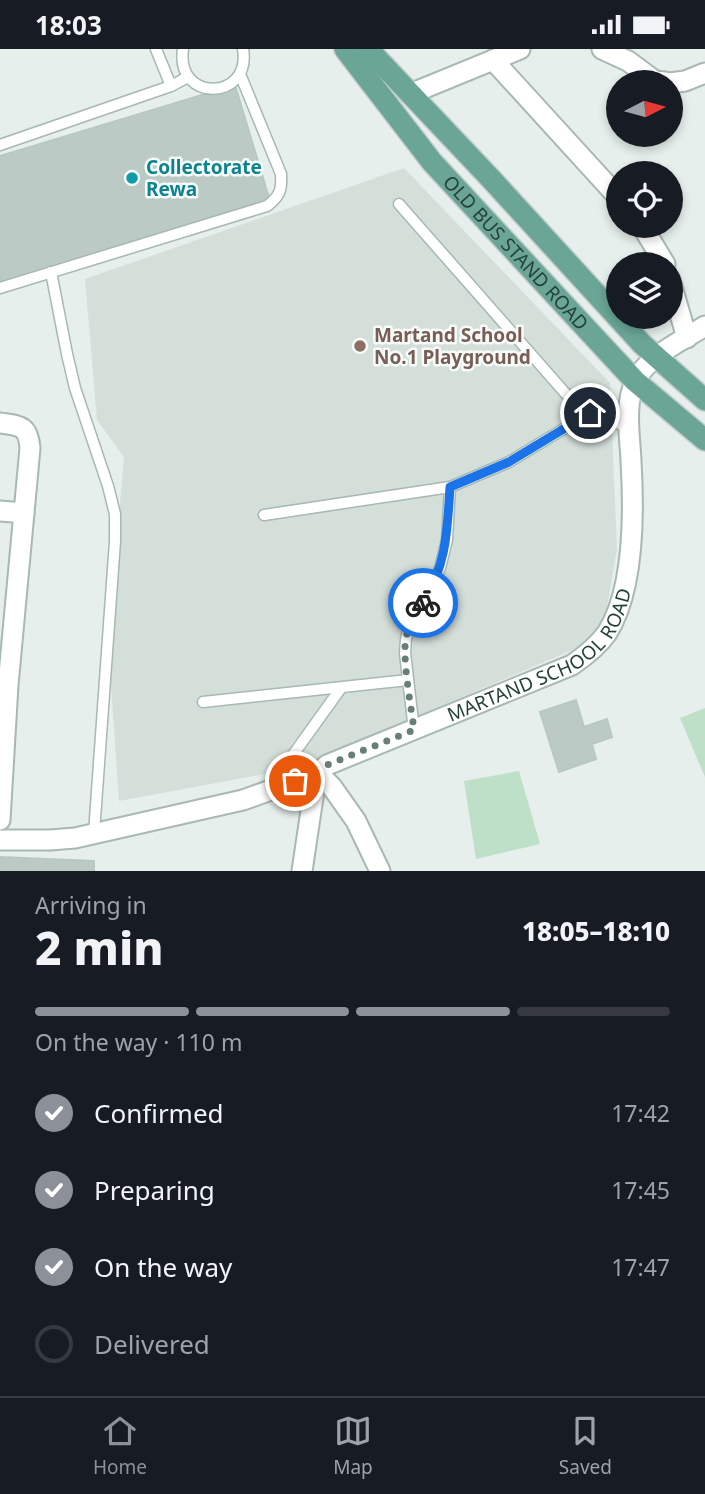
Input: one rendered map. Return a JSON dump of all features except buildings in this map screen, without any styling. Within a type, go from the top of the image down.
[{"type":"main road","name":"OLD BUS STAND ROAD","points":[[345,49],[432,162],[635,381],[705,440]]},
{"type":"main road","name":"OLD BUS STAND ROAD","points":[[368,49],[642,344],[705,400]]},
{"type":"street","points":[[411,94],[520,49]]},
{"type":"street","points":[[602,49],[640,70]]},
{"type":"street","points":[[493,60],[606,184]]},
{"type":"street","points":[[683,81],[705,73]]},
{"type":"street","points":[[683,324],[687,338]]},
{"type":"street","points":[[635,381],[656,356],[705,326]]},
{"type":"street","name":"MARTAND SCHOOL ROAD","points":[[0,841],[75,838],[243,800],[318,773],[327,765],[572,665],[592,650],[607,633],[616,615],[627,577],[633,510],[629,402],[635,381]]},
{"type":"street","points":[[0,423],[25,429],[30,448],[24,513],[8,602],[8,685],[0,820]]},
{"type":"street","points":[[0,511],[24,513]]},
{"type":"street","points":[[302,871],[318,773],[332,787],[356,821],[380,871]]},
{"type":"lane","points":[[156,49],[171,86]]},
{"type":"lane","points":[[183,49],[181,58],[188,78],[201,87],[218,89],[227,86],[240,74],[244,66],[243,49]]},
{"type":"lane","points":[[0,288],[267,206],[278,199],[282,185],[281,174],[240,74]]},
{"type":"lane","points":[[0,145],[188,78]]},
{"type":"lane","points":[[399,204],[566,394],[590,413],[607,421],[629,426]]},
{"type":"lane","points":[[51,272],[75,388],[115,514],[94,833]]},
{"type":"lane","points":[[264,515],[450,487],[509,462],[590,413]]},
{"type":"lane","points":[[414,730],[405,653],[406,639],[410,624],[440,568],[447,540],[450,487]]},
{"type":"lane","points":[[202,702],[408,680]]},
{"type":"lane","points":[[271,790],[341,688]]},
{"type":"shaded area","points":[[404,168],[610,383],[617,549],[604,624],[584,645],[297,768],[119,801],[108,642],[124,457],[97,420],[85,279]]},
{"type":"green space","points":[[705,708],[705,777],[680,718]]},
{"type":"green space","points":[[519,771],[540,844],[476,859],[464,781]]},
{"type":"way so far","points":[[295,781],[318,773],[327,765],[414,730],[405,653],[410,624],[423,603]]},
{"type":"place","name":"Collectorate Rewa","points":[[132,178]]},
{"type":"place","name":"Martand School No.1 Playground","points":[[360,346]]},
{"type":"route","points":[[423,603],[440,568],[447,540],[450,487],[509,462],[590,413]]}]
